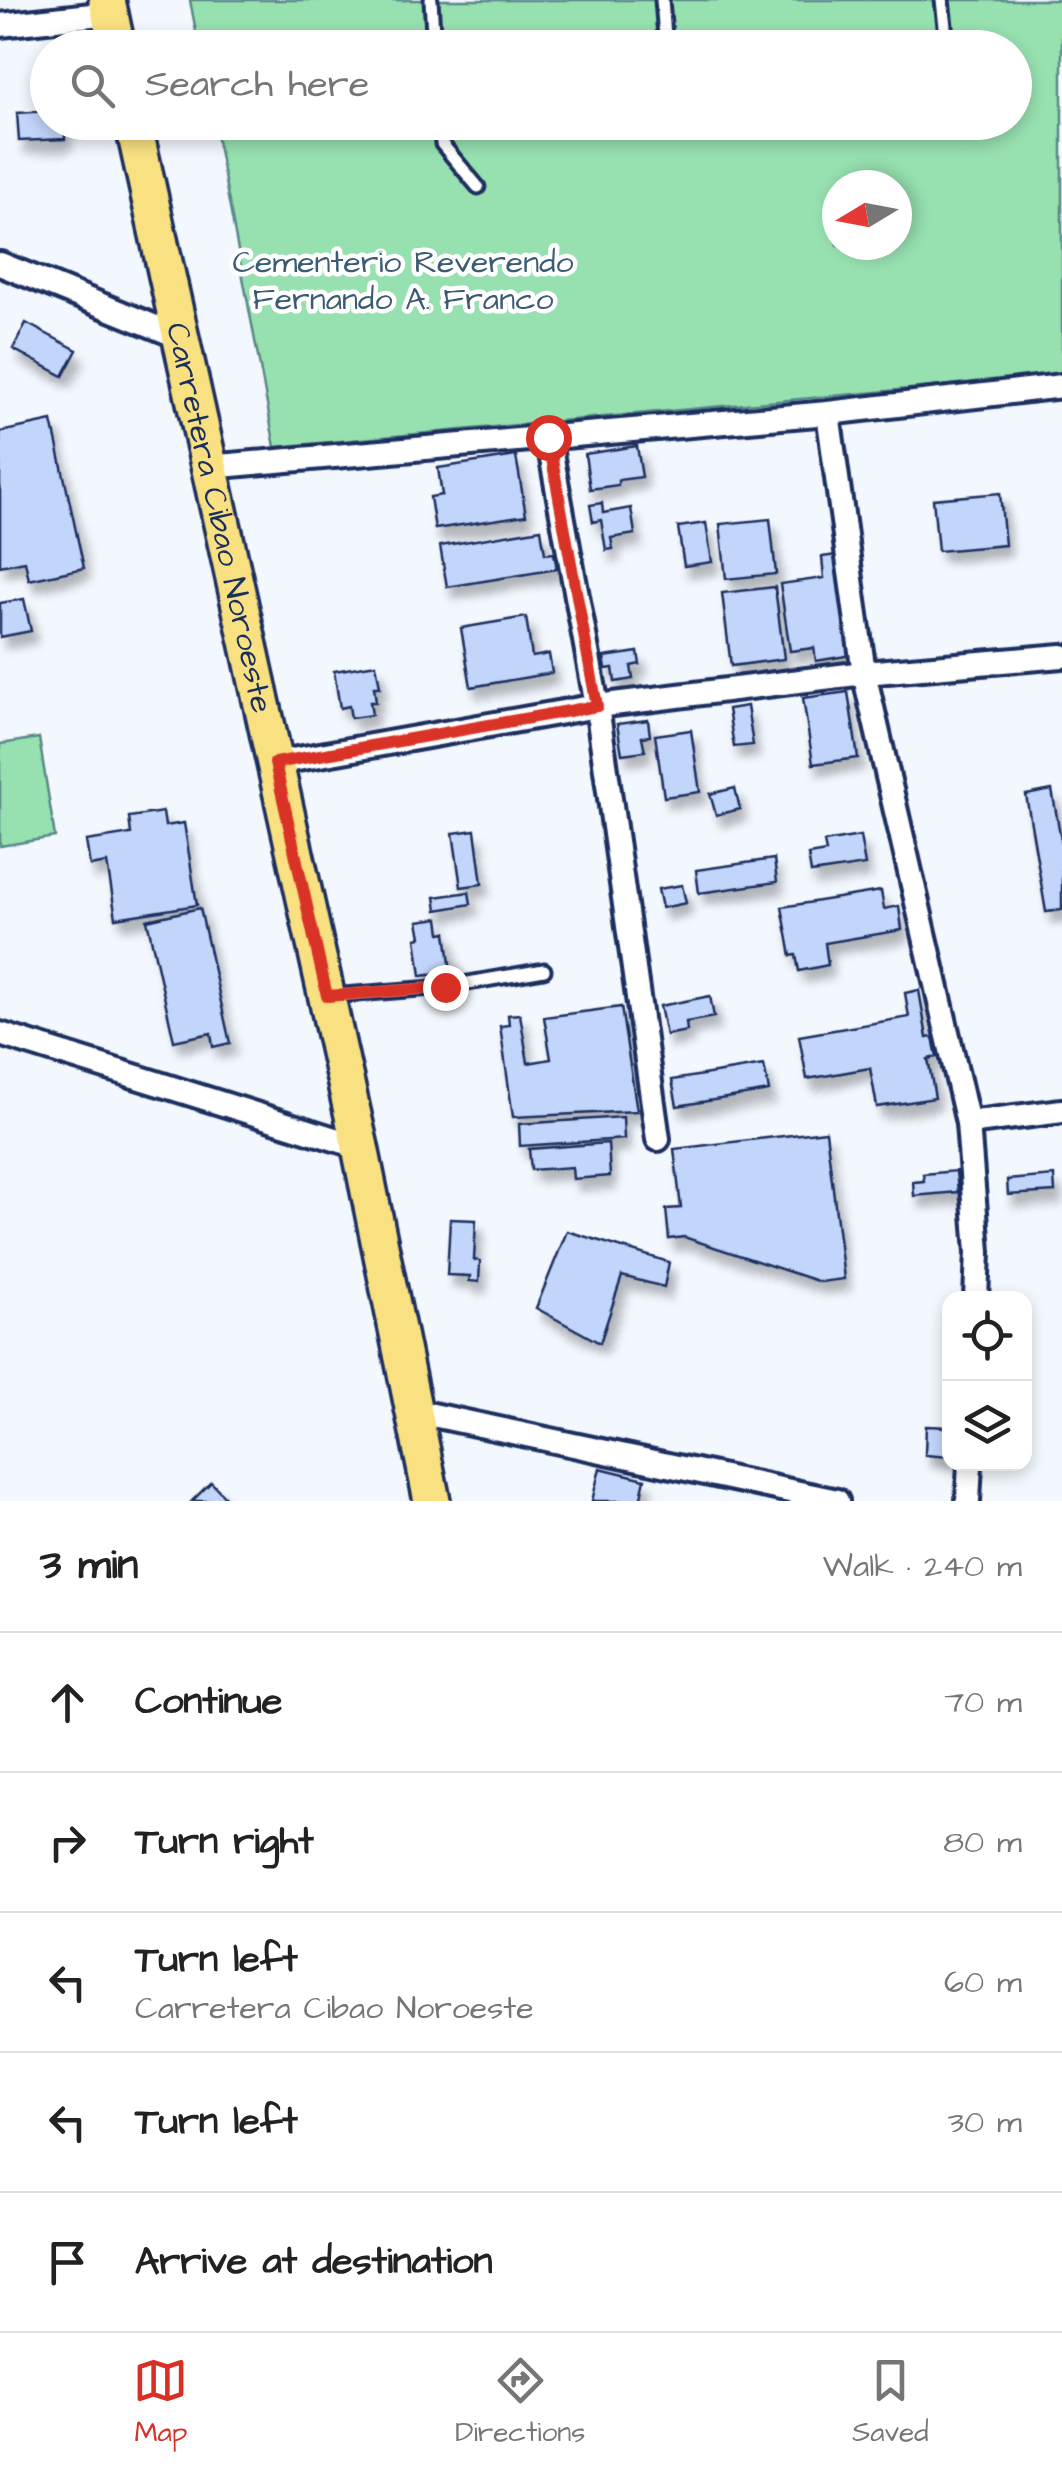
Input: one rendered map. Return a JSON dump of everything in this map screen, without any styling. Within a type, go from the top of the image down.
[{"type":"main road","name":"Carretera Cibao Noroeste","points":[[138,140],[360,1146],[432,1501]]},
{"type":"street","points":[[0,25],[109,6]]},
{"type":"street","points":[[0,264],[180,337]]},
{"type":"street","points":[[208,467],[828,414],[1062,386]]},
{"type":"street","points":[[828,414],[864,673],[968,1123],[978,1252],[976,1291]]},
{"type":"street","points":[[548,437],[597,706],[658,1139]]},
{"type":"street","points":[[275,763],[597,706],[864,673],[1062,656]]},
{"type":"street","points":[[0,1034],[360,1146]]},
{"type":"street","points":[[968,1123],[1062,1111]]},
{"type":"street","points":[[414,1411],[837,1501]]},
{"type":"street","points":[[968,1501],[970,1471]]},
{"type":"lane","points":[[431,0],[433,30]]},
{"type":"lane","points":[[662,0],[664,30]]},
{"type":"lane","points":[[942,0],[945,30]]},
{"type":"lane","points":[[442,140],[478,187]]},
{"type":"lane","points":[[327,996],[445,987],[544,970]]},
{"type":"green space","name":"Cementerio Reverendo Fernando A. Franco","points":[[190,0],[1062,0],[1062,375],[275,447],[217,140],[1032,140],[1032,30],[196,30]]},
{"type":"green space","points":[[39,738],[55,837],[0,846],[0,744]]},
{"type":"building","points":[[30,112],[30,140],[42,140],[19,141],[17,113]]},
{"type":"building","points":[[26,323],[77,350],[63,376],[13,349]]},
{"type":"building","points":[[52,421],[84,568],[29,580],[25,561],[0,566],[0,432]]},
{"type":"building","points":[[637,446],[642,477],[590,489],[585,454]]},
{"type":"building","points":[[516,456],[526,515],[435,529],[430,497],[442,495],[438,468]]},
{"type":"building","points":[[1000,493],[1005,545],[938,551],[933,499]]},
{"type":"building","points":[[602,503],[603,513],[631,508],[635,534],[611,538],[613,549],[606,550],[601,520],[593,522],[590,505]]},
{"type":"building","points":[[770,519],[776,574],[726,579],[720,524]]},
{"type":"building","points":[[706,523],[712,562],[684,566],[678,527]]},
{"type":"building","points":[[541,529],[545,554],[554,553],[557,569],[447,587],[440,546]]},
{"type":"building","points":[[837,555],[852,655],[816,661],[814,648],[790,651],[780,584],[824,578],[822,557]]},
{"type":"building","points":[[775,587],[784,659],[731,666],[722,593]]},
{"type":"building","points":[[24,599],[31,631],[0,637],[0,603]]},
{"type":"building","points":[[526,617],[532,657],[549,654],[552,673],[471,687],[461,628]]},
{"type":"building","points":[[638,652],[640,664],[631,666],[633,679],[615,682],[613,668],[606,669],[604,657]]},
{"type":"building","points":[[376,664],[380,687],[374,687],[376,702],[370,702],[372,715],[351,718],[349,706],[340,708],[334,671]]},
{"type":"building","points":[[848,692],[858,758],[813,764],[803,698]]},
{"type":"building","points":[[747,706],[753,745],[734,747],[728,709]]},
{"type":"building","points":[[648,720],[650,736],[642,737],[645,751],[622,754],[617,724]]},
{"type":"building","points":[[691,730],[700,792],[664,797],[655,735]]},
{"type":"building","points":[[735,788],[740,809],[716,815],[710,794]]},
{"type":"building","points":[[1052,790],[1062,845],[1062,910],[1046,912],[1026,795]]},
{"type":"building","points":[[163,812],[165,826],[184,823],[197,905],[116,918],[107,863],[90,866],[86,841],[131,834],[129,817]]},
{"type":"building","points":[[475,830],[482,884],[461,887],[453,833]]},
{"type":"building","points":[[860,836],[865,865],[811,873],[808,855],[826,852],[824,842]]},
{"type":"building","points":[[774,859],[777,882],[699,893],[696,870]]},
{"type":"building","points":[[682,885],[686,903],[662,908],[658,889]]},
{"type":"building","points":[[881,891],[884,909],[899,906],[902,930],[825,943],[828,965],[799,971],[796,955],[791,956],[782,907]]},
{"type":"building","points":[[469,892],[471,904],[437,910],[435,897]]},
{"type":"building","points":[[200,908],[230,1043],[213,1047],[211,1033],[174,1041],[147,920]]},
{"type":"building","points":[[439,918],[441,933],[446,932],[451,972],[421,976],[418,921]]},
{"type":"building","points":[[919,990],[927,1038],[933,1037],[937,1057],[928,1059],[935,1098],[877,1107],[870,1068],[807,1079],[799,1036],[909,1017],[905,993]]},
{"type":"building","points":[[710,996],[714,1017],[686,1022],[687,1031],[666,1035],[660,1006]]},
{"type":"building","points":[[621,1007],[637,1111],[513,1117],[500,1026],[509,1025],[508,1015],[520,1014],[528,1063],[551,1059],[544,1017]]},
{"type":"building","points":[[764,1065],[769,1091],[677,1106],[672,1080]]},
{"type":"building","points":[[623,1117],[624,1139],[520,1146],[519,1124]]},
{"type":"building","points":[[826,1131],[844,1279],[820,1282],[684,1237],[669,1239],[666,1209],[681,1208],[674,1149]]},
{"type":"building","points":[[608,1143],[610,1176],[573,1179],[572,1167],[531,1170],[529,1149]]},
{"type":"building","points":[[956,1171],[958,1192],[914,1196],[913,1182],[924,1181],[923,1174]]},
{"type":"building","points":[[1054,1176],[1055,1192],[1008,1195],[1007,1180]]},
{"type":"building","points":[[450,1219],[476,1220],[474,1260],[480,1261],[479,1282],[469,1281],[470,1276],[447,1275]]},
{"type":"building","points":[[567,1231],[669,1262],[664,1287],[622,1276],[600,1343],[536,1308]]},
{"type":"building","points":[[926,1426],[942,1427],[942,1456],[925,1455]]},
{"type":"building","points":[[600,1468],[645,1479],[640,1501],[592,1501]]},
{"type":"building","points":[[211,1482],[229,1501],[192,1501]]},
{"type":"route","points":[[445,987],[327,996],[275,763],[597,706],[548,437]]}]
